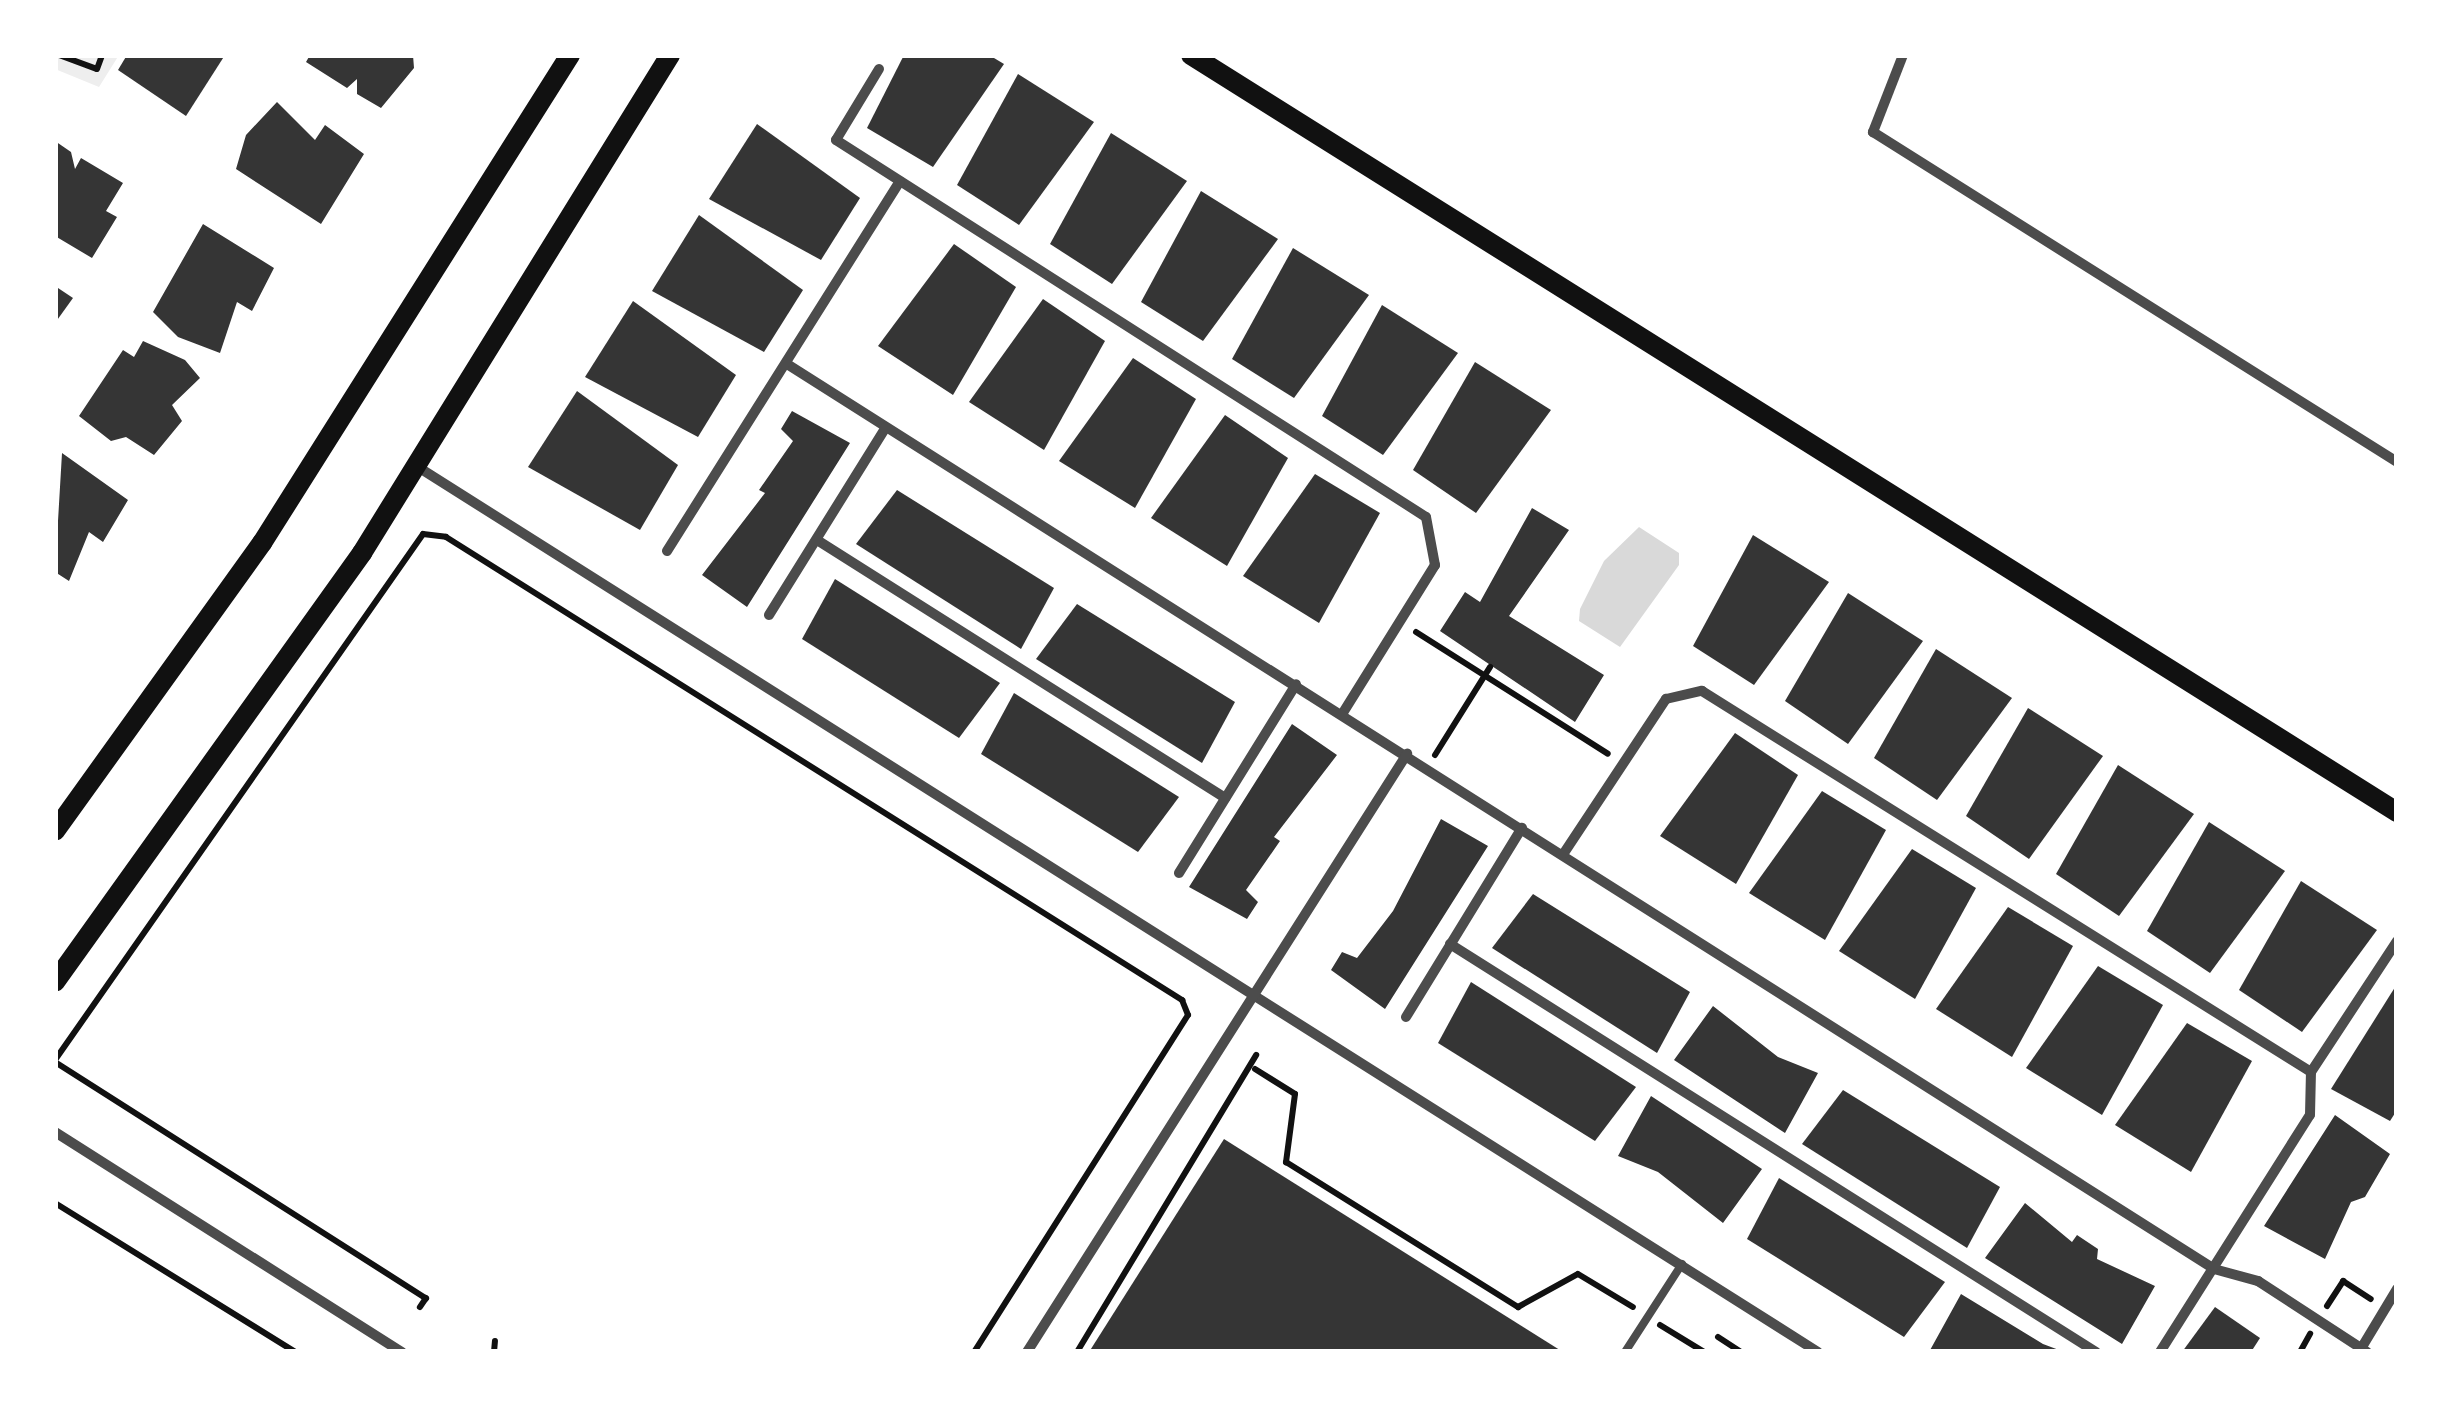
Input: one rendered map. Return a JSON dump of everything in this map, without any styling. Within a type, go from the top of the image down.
[{"type":"main road","points":[[55,831],[262,543],[570,55]]},
{"type":"main road","points":[[55,982],[418,466],[670,55]]},
{"type":"main road","points":[[1191,55],[2397,812]]},
{"type":"street","points":[[1903,55],[1874,132],[2397,462]]},
{"type":"street","points":[[879,69],[836,140],[1426,517],[1436,565],[1343,713]]},
{"type":"street","points":[[667,550],[900,181]]},
{"type":"street","points":[[786,364],[1564,853],[2214,1269],[2258,1281],[2362,1351],[2397,1289]]},
{"type":"street","points":[[770,615],[886,427]]},
{"type":"street","points":[[418,466],[1818,1352]]},
{"type":"street","points":[[817,540],[1225,798]]},
{"type":"street","points":[[1179,873],[1296,684]]},
{"type":"street","points":[[1564,853],[1623,763],[1678,691],[1735,705],[2311,1072]]},
{"type":"street","points":[[1027,1352],[1407,754]]},
{"type":"street","points":[[1406,1017],[1522,828]]},
{"type":"street","points":[[2160,1352],[2310,1114],[2311,1072],[2397,940]]},
{"type":"street","points":[[1450,944],[2096,1352]]},
{"type":"street","points":[[55,1132],[402,1352]]},
{"type":"lane","points":[[1624,1352],[1682,1264]]},
{"type":"path","points":[[59,55],[96,69],[102,55]]},
{"type":"path","points":[[420,1308],[426,1298],[55,1061],[424,534],[446,538],[1182,1000],[1192,1015],[974,1352]]},
{"type":"path","points":[[1402,623],[1623,763]]},
{"type":"path","points":[[1427,767],[1490,667]]},
{"type":"path","points":[[1077,1352],[1255,1070],[1256,1055]]},
{"type":"path","points":[[1255,1070],[1295,1094],[1286,1162],[1518,1307],[1578,1274],[1704,1352]]},
{"type":"path","points":[[55,1203],[295,1352]]},
{"type":"path","points":[[1718,1337],[1741,1352]]},
{"type":"path","points":[[488,1350],[495,1341]]},
{"type":"shaded area","points":[[55,55],[119,55],[99,87],[55,69]]},
{"type":"shaded area","points":[[1639,527],[1679,553],[1679,565],[1620,647],[1579,621],[1580,609],[1604,561]]},
{"type":"building","points":[[127,55],[225,55],[186,116],[118,70]]},
{"type":"building","points":[[310,55],[413,55],[414,68],[381,108],[357,94],[357,79],[347,88],[306,62]]},
{"type":"building","points":[[904,55],[989,55],[1004,64],[933,167],[867,128]]},
{"type":"building","points":[[1018,74],[1094,122],[1019,225],[957,185]]},
{"type":"building","points":[[277,102],[315,140],[325,125],[364,154],[321,224],[236,169],[246,135]]},
{"type":"building","points":[[757,124],[860,198],[821,260],[709,199]]},
{"type":"building","points":[[1111,133],[1187,181],[1112,284],[1050,244]]},
{"type":"building","points":[[55,141],[71,152],[75,169],[81,158],[123,183],[106,211],[117,217],[92,258],[55,236]]},
{"type":"building","points":[[1201,191],[1278,239],[1203,341],[1141,302]]},
{"type":"building","points":[[699,215],[803,290],[764,352],[652,291]]},
{"type":"building","points":[[203,224],[274,268],[252,311],[237,302],[220,353],[178,337],[153,312]]},
{"type":"building","points":[[954,244],[1016,287],[953,395],[878,346]]},
{"type":"building","points":[[1293,248],[1369,295],[1294,398],[1232,359]]},
{"type":"building","points":[[55,286],[73,298],[55,323]]},
{"type":"building","points":[[1043,299],[1105,341],[1044,450],[969,402]]},
{"type":"building","points":[[633,301],[736,375],[698,437],[585,377]]},
{"type":"building","points":[[1382,305],[1458,353],[1383,455],[1322,416]]},
{"type":"building","points":[[143,341],[185,360],[200,378],[172,405],[182,421],[154,455],[126,437],[111,441],[79,416],[123,350],[134,357]]},
{"type":"building","points":[[1133,358],[1196,399],[1135,508],[1059,461]]},
{"type":"building","points":[[1475,362],[1551,410],[1476,513],[1413,470]]},
{"type":"building","points":[[577,391],[678,465],[640,530],[528,467]]},
{"type":"building","points":[[792,411],[850,443],[747,607],[702,575],[765,493],[759,490],[793,441],[781,429]]},
{"type":"building","points":[[1225,415],[1288,458],[1227,566],[1151,518]]},
{"type":"building","points":[[62,453],[128,500],[103,542],[89,532],[69,581],[55,572]]},
{"type":"building","points":[[1315,474],[1380,513],[1319,623],[1243,576]]},
{"type":"building","points":[[897,490],[1054,588],[1021,649],[856,544]]},
{"type":"building","points":[[1532,508],[1569,530],[1509,616],[1604,675],[1575,722],[1440,631],[1465,592],[1480,602]]},
{"type":"building","points":[[1753,535],[1829,582],[1754,685],[1693,646]]},
{"type":"building","points":[[835,579],[1000,683],[959,738],[802,639]]},
{"type":"building","points":[[1848,593],[1923,641],[1848,744],[1785,701]]},
{"type":"building","points":[[1077,604],[1235,702],[1202,763],[1036,659]]},
{"type":"building","points":[[1936,649],[2012,698],[1937,800],[1874,758]]},
{"type":"building","points":[[1014,693],[1179,797],[1138,852],[981,754]]},
{"type":"building","points":[[2028,708],[2103,756],[2029,859],[1966,816]]},
{"type":"building","points":[[1292,724],[1337,755],[1274,837],[1280,841],[1246,890],[1258,902],[1247,919],[1189,887]]},
{"type":"building","points":[[1735,733],[1798,775],[1736,884],[1660,836]]},
{"type":"building","points":[[2118,765],[2194,814],[2119,916],[2056,874]]},
{"type":"building","points":[[1822,791],[1886,830],[1825,940],[1749,893]]},
{"type":"building","points":[[1441,819],[1488,846],[1385,1009],[1331,970],[1342,952],[1357,958],[1393,911]]},
{"type":"building","points":[[2209,822],[2285,871],[2210,973],[2147,931]]},
{"type":"building","points":[[1912,849],[1976,888],[1915,999],[1839,951]]},
{"type":"building","points":[[2301,881],[2377,930],[2302,1032],[2239,990]]},
{"type":"building","points":[[1533,894],[1690,992],[1657,1053],[1492,948]]},
{"type":"building","points":[[2008,907],[2073,946],[2012,1057],[1936,1009]]},
{"type":"building","points":[[2098,966],[2163,1005],[2102,1115],[2026,1068]]},
{"type":"building","points":[[1471,982],[1636,1087],[1595,1141],[1438,1043]]},
{"type":"building","points":[[2397,984],[2397,1110],[2390,1121],[2331,1089]]},
{"type":"building","points":[[1713,1006],[1778,1057],[1818,1073],[1785,1133],[1674,1060]]},
{"type":"building","points":[[2187,1023],[2252,1061],[2191,1172],[2115,1125]]},
{"type":"building","points":[[1843,1090],[2000,1187],[1967,1248],[1802,1144]]},
{"type":"building","points":[[1651,1096],[1762,1169],[1723,1223],[1658,1172],[1618,1156]]},
{"type":"building","points":[[2335,1115],[2390,1154],[2365,1197],[2351,1202],[2325,1259],[2264,1226]]},
{"type":"building","points":[[1224,1139],[1563,1352],[1089,1352]]},
{"type":"building","points":[[1779,1178],[1945,1282],[1904,1337],[1747,1239]]},
{"type":"building","points":[[2025,1203],[2072,1242],[2077,1235],[2098,1249],[2097,1259],[2155,1286],[2122,1344],[1985,1258]]},
{"type":"building","points":[[1961,1294],[2043,1344],[2059,1350],[1929,1352]]},
{"type":"building","points":[[2215,1307],[2260,1338],[2251,1352],[2182,1352]]}]
